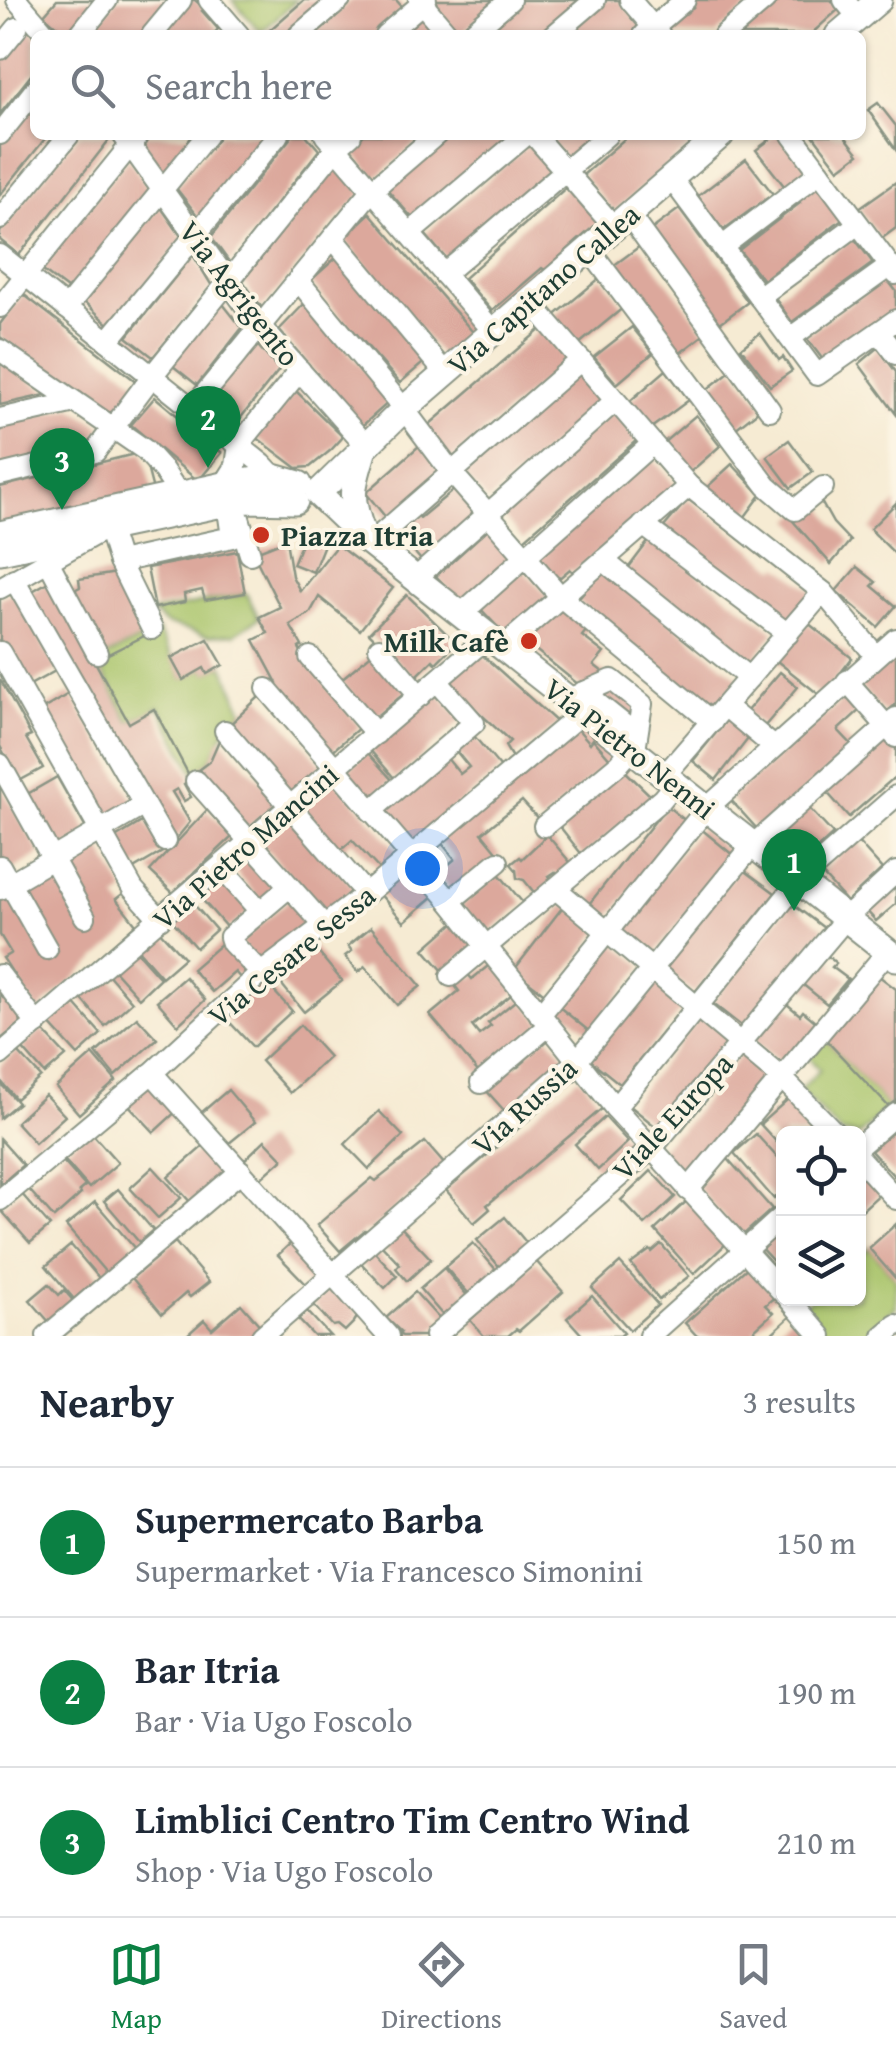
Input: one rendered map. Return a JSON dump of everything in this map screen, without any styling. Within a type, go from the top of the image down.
[{"type":"main road","points":[[851,8],[879,0]]},
{"type":"main road","name":"Via Capitano Callea","points":[[302,492],[366,444],[715,140]]},
{"type":"main road","points":[[366,444],[352,490],[353,507],[368,540]]},
{"type":"main road","points":[[0,534],[179,494],[302,492]]},
{"type":"main road","name":"Via Pietro Nenni","points":[[302,492],[335,525],[368,540],[496,642],[636,735],[670,779],[892,954]]},
{"type":"main road","points":[[0,551],[228,496]]},
{"type":"street","points":[[83,30],[107,0]]},
{"type":"street","points":[[156,30],[181,0]]},
{"type":"street","points":[[209,0],[228,30]]},
{"type":"street","points":[[305,30],[340,0]]},
{"type":"street","points":[[475,30],[510,0]]},
{"type":"street","points":[[560,30],[595,0]]},
{"type":"street","points":[[630,0],[651,30]]},
{"type":"street","points":[[654,30],[686,0]]},
{"type":"street","points":[[730,30],[764,0]]},
{"type":"street","points":[[390,30],[422,1],[444,30]]},
{"type":"street","points":[[0,49],[27,11]]},
{"type":"street","points":[[0,134],[30,96]]},
{"type":"street","points":[[0,219],[66,140]]},
{"type":"street","points":[[0,306],[129,140]]},
{"type":"street","name":"Via Agrigento","points":[[132,140],[162,191],[260,326],[366,444]]},
{"type":"street","points":[[66,308],[203,140]]},
{"type":"street","points":[[108,342],[274,140]]},
{"type":"street","points":[[0,475],[95,452],[336,140]]},
{"type":"street","points":[[338,140],[372,190],[493,331]]},
{"type":"street","points":[[192,408],[372,190],[430,140]]},
{"type":"street","points":[[410,233],[520,140]]},
{"type":"street","points":[[538,140],[565,171],[622,221],[770,410]]},
{"type":"street","points":[[444,274],[601,140]]},
{"type":"street","points":[[790,338],[893,270],[796,140]]},
{"type":"street","points":[[722,247],[820,172]]},
{"type":"street","points":[[671,178],[817,375],[888,326],[896,354]]},
{"type":"street","points":[[760,298],[858,224]]},
{"type":"street","points":[[333,238],[445,373]]},
{"type":"street","points":[[590,250],[766,486],[794,510],[822,488]]},
{"type":"street","points":[[0,255],[302,492]]},
{"type":"street","points":[[298,280],[452,472],[561,597],[718,714],[774,747]]},
{"type":"street","points":[[529,300],[688,486],[823,592],[876,656]]},
{"type":"street","points":[[0,350],[145,450],[179,494]]},
{"type":"street","points":[[368,540],[581,360]]},
{"type":"street","points":[[119,562],[232,537],[228,496],[238,445],[300,370]]},
{"type":"street","points":[[416,578],[616,401]]},
{"type":"street","points":[[0,419],[75,402]]},
{"type":"street","points":[[461,614],[652,444]]},
{"type":"street","name":"Via Pietro Mancini","points":[[0,1056],[420,696],[561,597],[688,486]]},
{"type":"street","points":[[228,496],[250,554]]},
{"type":"street","points":[[643,525],[788,634]]},
{"type":"street","points":[[152,629],[119,562],[108,528],[7,584],[165,841]]},
{"type":"street","points":[[603,560],[750,678]]},
{"type":"street","points":[[48,561],[97,654]]},
{"type":"street","points":[[451,976],[662,799],[670,779],[718,714],[823,592]]},
{"type":"street","points":[[481,1082],[544,1021],[608,931],[707,808],[896,639]]},
{"type":"street","points":[[379,648],[420,696]]},
{"type":"street","points":[[0,652],[133,889],[160,919]]},
{"type":"street","points":[[310,657],[376,734]]},
{"type":"street","points":[[544,826],[618,764],[636,735],[642,704],[612,680],[583,697]]},
{"type":"street","points":[[372,812],[474,723],[437,682]]},
{"type":"street","points":[[847,682],[893,727]]},
{"type":"street","points":[[267,689],[450,902],[615,1108],[776,1285]]},
{"type":"street","name":"Via Cesare Sessa","points":[[0,1200],[152,1073],[261,973],[411,856],[583,697]]},
{"type":"street","name":"Via Russia","points":[[262,1336],[576,1061],[753,845],[893,727]]},
{"type":"street","points":[[225,731],[366,894]]},
{"type":"street","points":[[0,764],[84,916]]},
{"type":"street","points":[[196,781],[323,924]]},
{"type":"street","points":[[615,1108],[799,881],[896,796]]},
{"type":"street","points":[[47,948],[3,879],[52,858],[144,805]]},
{"type":"street","points":[[450,902],[498,862]]},
{"type":"street","points":[[221,866],[260,912]]},
{"type":"street","name":"Viale Europa","points":[[435,1336],[651,1149],[846,918],[896,872]]},
{"type":"street","points":[[261,973],[230,940],[288,887]]},
{"type":"street","points":[[556,889],[782,1078],[828,1126]]},
{"type":"street","points":[[688,1190],[892,954]]},
{"type":"street","points":[[0,976],[37,1024]]},
{"type":"street","points":[[152,1073],[388,1336]]},
{"type":"street","points":[[866,1141],[896,1114]]},
{"type":"street","points":[[866,1166],[896,1199]]},
{"type":"street","points":[[47,1336],[241,1171]]},
{"type":"street","points":[[648,1336],[783,1216]]},
{"type":"street","points":[[795,1306],[822,1336]]},
{"type":"street","points":[[883,1336],[896,1324]]},
{"type":"green space","points":[[232,0],[297,0],[263,30]]},
{"type":"green space","points":[[247,594],[259,618],[235,634],[209,636],[164,623],[153,612]]},
{"type":"green space","points":[[158,631],[183,679],[204,668],[207,673],[223,665],[243,711],[227,726],[210,761],[194,773],[159,707],[130,722],[97,661]]},
{"type":"green space","points":[[826,1040],[889,1107],[866,1128],[834,1126],[800,1090],[820,1070],[808,1057]]},
{"type":"green space","points":[[869,1248],[896,1279],[896,1307],[864,1336],[828,1336],[802,1307],[866,1306]]},
{"type":"building","points":[[57,0],[103,0],[77,30],[61,30],[44,15]]},
{"type":"building","points":[[116,0],[172,0],[147,30],[92,30]]},
{"type":"building","points":[[188,0],[195,0],[205,9],[202,11],[218,29],[217,30],[163,30]]},
{"type":"building","points":[[304,0],[335,0],[301,30],[270,30]]},
{"type":"building","points":[[351,0],[396,0],[404,9],[380,30],[316,30]]},
{"type":"building","points":[[436,0],[500,0],[465,30],[454,30],[431,4]]},
{"type":"building","points":[[521,0],[586,0],[550,30],[486,30]]},
{"type":"building","points":[[604,0],[619,0],[643,28],[641,30],[570,30]]},
{"type":"building","points":[[695,0],[757,0],[721,30],[667,30],[663,26]]},
{"type":"building","points":[[780,0],[831,0],[839,9],[816,30],[746,30]]},
{"type":"building","points":[[421,14],[435,30],[402,30]]},
{"type":"building","points":[[28,25],[32,30],[30,76],[0,114],[0,60]]},
{"type":"building","points":[[878,103],[896,126],[896,150],[868,110]]},
{"type":"building","points":[[30,107],[30,140],[44,140],[0,195],[0,145]]},
{"type":"building","points":[[74,140],[109,140],[19,255],[0,240],[0,232]]},
{"type":"building","points":[[142,140],[197,140],[166,178],[139,143]]},
{"type":"building","points":[[216,140],[265,140],[201,220],[176,188]]},
{"type":"building","points":[[289,140],[310,140],[319,150],[230,263],[211,237]]},
{"type":"building","points":[[358,140],[420,140],[375,178],[350,147]]},
{"type":"building","points":[[444,140],[510,140],[415,221],[387,189]]},
{"type":"building","points":[[550,140],[597,140],[569,163]]},
{"type":"building","points":[[623,140],[697,140],[614,211],[583,175]]},
{"type":"building","points":[[769,140],[785,140],[808,169],[785,187],[756,150]]},
{"type":"building","points":[[817,140],[848,140],[859,154],[839,169]]},
{"type":"building","points":[[530,144],[553,170],[448,261],[425,234]]},
{"type":"building","points":[[128,159],[151,192],[71,292],[39,268]]},
{"type":"building","points":[[746,159],[773,194],[723,230],[698,196]]},
{"type":"building","points":[[336,163],[363,193],[262,308],[243,281]]},
{"type":"building","points":[[818,180],[846,216],[763,280],[739,250],[800,203],[796,197]]},
{"type":"building","points":[[896,182],[896,228],[881,239],[859,208]]},
{"type":"building","points":[[569,185],[601,220],[492,311],[464,278]]},
{"type":"building","points":[[160,206],[183,239],[112,327],[82,300]]},
{"type":"building","points":[[679,209],[748,302],[720,323],[651,230]]},
{"type":"building","points":[[370,213],[477,337],[448,363],[343,238]]},
{"type":"building","points":[[854,238],[873,263],[792,322],[774,297]]},
{"type":"building","points":[[640,246],[706,333],[679,354],[613,266]]},
{"type":"building","points":[[193,255],[212,286],[153,357],[127,337]]},
{"type":"building","points":[[338,256],[429,358],[400,383],[310,281]]},
{"type":"building","points":[[601,277],[624,307],[579,344],[553,317]]},
{"type":"building","points":[[886,278],[896,291],[896,309],[824,361],[805,336]]},
{"type":"building","points":[[23,294],[142,386],[116,421],[0,337],[0,324]]},
{"type":"building","points":[[219,299],[242,328],[197,385],[168,362]]},
{"type":"building","points":[[306,302],[390,401],[362,426],[279,330]]},
{"type":"building","points":[[632,327],[653,353],[617,384],[594,357]]},
{"type":"building","points":[[541,329],[567,360],[450,461],[423,430]]},
{"type":"building","points":[[760,333],[792,371],[770,386],[741,348]]},
{"type":"building","points":[[252,339],[279,370],[239,420],[207,393]]},
{"type":"building","points":[[878,348],[896,372],[896,414],[859,364]]},
{"type":"building","points":[[5,363],[50,394],[0,405],[0,364]]},
{"type":"building","points":[[733,369],[763,407],[735,429],[705,391]]},
{"type":"building","points":[[666,370],[689,400],[651,428],[629,402]]},
{"type":"building","points":[[577,372],[602,400],[488,501],[463,473]]},
{"type":"building","points":[[296,391],[343,437],[310,467],[297,468],[256,437]]},
{"type":"building","points":[[155,397],[222,453],[198,481],[131,425]]},
{"type":"building","points":[[72,408],[102,427],[89,444],[0,467],[0,424]]},
{"type":"building","points":[[613,411],[637,440],[523,540],[498,511]]},
{"type":"building","points":[[696,415],[720,446],[688,474],[662,444]]},
{"type":"building","points":[[789,440],[813,472],[791,488],[767,456]]},
{"type":"building","points":[[420,445],[446,475],[387,519],[366,493]]},
{"type":"building","points":[[143,452],[154,494],[0,532],[0,487]]},
{"type":"building","points":[[650,456],[676,487],[583,565],[573,572],[570,569],[557,580],[539,558]]},
{"type":"building","points":[[732,464],[761,495],[741,522],[704,490]]},
{"type":"building","points":[[456,488],[482,518],[427,567],[397,532]]},
{"type":"building","points":[[819,498],[833,523],[850,541],[831,564],[792,520]]},
{"type":"building","points":[[688,499],[777,569],[779,566],[813,592],[788,624],[664,527]]},
{"type":"building","points":[[896,503],[896,555],[870,529]]},
{"type":"building","points":[[488,529],[515,558],[463,605],[436,576]]},
{"type":"building","points":[[305,534],[325,542],[313,572],[293,564]]},
{"type":"building","points":[[651,538],[774,632],[749,665],[626,571]]},
{"type":"building","points":[[286,540],[292,576],[300,591],[337,545],[393,588],[360,630],[319,597],[310,613],[290,625],[305,659],[360,727],[330,753],[273,686],[277,683],[254,640],[268,633],[259,617],[280,607],[253,553]]},
{"type":"building","points":[[237,551],[245,593],[205,600],[202,590],[184,594],[185,602],[155,608],[147,568]]},
{"type":"building","points":[[604,567],[739,679],[712,712],[577,600]]},
{"type":"building","points":[[857,567],[896,606],[878,627],[836,591]]},
{"type":"building","points":[[523,570],[548,597],[508,638],[479,607]]},
{"type":"building","points":[[117,573],[148,634],[102,657],[70,592],[80,587],[79,579]]},
{"type":"building","points":[[50,581],[129,723],[154,709],[191,779],[184,784],[191,797],[184,801],[177,789],[172,792],[190,822],[176,839],[29,593]]},
{"type":"building","points":[[13,592],[57,670],[26,687],[0,642],[0,599]]},
{"type":"building","points":[[407,595],[456,643],[415,678],[369,633]]},
{"type":"building","points":[[564,603],[590,626],[582,636],[604,653],[594,665],[646,699],[625,725],[522,639]]},
{"type":"building","points":[[808,623],[852,658],[822,697],[777,661]]},
{"type":"building","points":[[208,639],[223,665],[207,674],[204,668],[183,680],[171,658]]},
{"type":"building","points":[[896,651],[896,704],[885,714],[858,684]]},
{"type":"building","points":[[374,652],[407,691],[373,720],[340,680]]},
{"type":"building","points":[[479,652],[559,724],[512,758],[505,746],[510,741],[445,681]]},
{"type":"building","points":[[780,672],[798,687],[764,727],[746,712]]},
{"type":"building","points":[[0,679],[31,736],[26,738],[43,768],[19,781],[0,746]]},
{"type":"building","points":[[436,691],[461,720],[395,779],[370,750]]},
{"type":"building","points":[[70,693],[137,807],[104,826],[38,712]]},
{"type":"building","points":[[849,695],[861,709],[838,730],[854,747],[759,831],[730,799]]},
{"type":"building","points":[[260,696],[322,765],[288,795],[227,727]]},
{"type":"building","points":[[729,717],[751,735],[716,780],[693,761]]},
{"type":"building","points":[[575,726],[611,760],[541,822],[522,801],[482,833],[500,855],[453,894],[437,874],[455,859],[439,840]]},
{"type":"building","points":[[888,735],[896,744],[896,776],[849,817],[825,790]]},
{"type":"building","points":[[474,736],[501,768],[409,846],[381,812],[446,757],[460,774],[469,767],[456,751]]},
{"type":"building","points":[[220,738],[279,801],[244,831],[194,773],[210,761]]},
{"type":"building","points":[[367,752],[392,780],[370,800],[345,773]]},
{"type":"building","points":[[622,768],[653,798],[583,856],[557,823]]},
{"type":"building","points":[[57,777],[89,834],[56,853],[24,796]]},
{"type":"building","points":[[333,777],[399,853],[380,870],[352,840],[340,851],[300,806]]},
{"type":"building","points":[[0,785],[40,854],[9,872],[0,857]]},
{"type":"building","points":[[806,805],[833,834],[799,866],[772,837]]},
{"type":"building","points":[[667,806],[687,822],[607,919],[589,904]]},
{"type":"building","points":[[207,810],[232,837],[173,893],[150,871]]},
{"type":"building","points":[[291,813],[354,888],[325,914],[260,842]]},
{"type":"building","points":[[145,820],[164,851],[130,871],[112,840]]},
{"type":"building","points":[[700,828],[734,856],[650,958],[617,931]]},
{"type":"building","points":[[547,835],[575,868],[559,877],[555,872],[549,876],[554,882],[542,892],[533,891],[517,878],[511,864],[522,859]]},
{"type":"building","points":[[856,840],[882,869],[847,902],[821,873]]},
{"type":"building","points":[[98,844],[125,892],[116,899],[136,924],[37,1011],[3,958],[11,953],[0,935],[0,900],[10,894],[48,960],[58,950],[20,888],[52,869],[83,928],[88,923],[62,864]]},
{"type":"building","points":[[248,850],[279,886],[262,902],[230,865]]},
{"type":"building","points":[[410,865],[435,895],[404,922],[379,893]]},
{"type":"building","points":[[740,867],[775,893],[694,993],[660,966]]},
{"type":"building","points":[[499,874],[523,903],[485,935],[461,906]]},
{"type":"building","points":[[221,876],[251,910],[228,929],[199,896]]},
{"type":"building","points":[[896,882],[896,904],[876,921],[865,909]]},
{"type":"building","points":[[291,898],[312,922],[262,968],[240,943]]},
{"type":"building","points":[[191,901],[216,930],[196,948],[171,919]]},
{"type":"building","points":[[791,903],[824,928],[744,1028],[712,1003]]},
{"type":"building","points":[[565,904],[599,931],[547,996],[514,970]]},
{"type":"building","points":[[456,921],[476,945],[444,972],[424,949]]},
{"type":"building","points":[[371,927],[421,986],[397,1005],[365,967],[358,972],[345,956],[352,951],[348,946]]},
{"type":"building","points":[[158,929],[184,958],[162,977],[137,949]]},
{"type":"building","points":[[610,940],[642,966],[590,1032],[558,1006]]},
{"type":"building","points":[[222,943],[249,973],[242,980],[235,972],[212,992],[192,969]]},
{"type":"building","points":[[312,945],[342,981],[304,1012],[274,975]]},
{"type":"building","points":[[134,949],[160,978],[139,998],[112,968]]},
{"type":"building","points":[[825,954],[836,963],[832,967],[848,979],[827,1004],[801,983]]},
{"type":"building","points":[[493,962],[516,991],[472,1026],[479,1035],[520,997],[542,1023],[479,1073],[430,1015],[459,991],[452,982],[465,971],[472,979]]},
{"type":"building","points":[[107,973],[132,1002],[105,1026],[80,997]]},
{"type":"building","points":[[875,973],[896,989],[896,1101],[889,1107],[826,1040]]},
{"type":"building","points":[[656,976],[687,1002],[620,1084],[589,1059]]},
{"type":"building","points":[[185,977],[205,1000],[178,1025],[157,1001]]},
{"type":"building","points":[[261,977],[292,1011],[253,1047],[222,1014]]},
{"type":"building","points":[[0,987],[26,1019],[0,1040]]},
{"type":"building","points":[[781,999],[821,1026],[786,1067],[750,1038]]},
{"type":"building","points":[[72,1001],[101,1034],[78,1055],[48,1022]]},
{"type":"building","points":[[703,1014],[734,1040],[661,1131],[629,1105]]},
{"type":"building","points":[[137,1017],[157,1039],[115,1076],[96,1053]]},
{"type":"building","points":[[300,1025],[329,1057],[290,1093],[261,1061]]},
{"type":"building","points":[[42,1030],[66,1056],[45,1074],[22,1048]]},
{"type":"building","points":[[547,1036],[571,1063],[510,1117],[485,1089],[515,1063],[518,1067],[525,1061],[522,1058]]},
{"type":"building","points":[[17,1051],[41,1077],[16,1099],[0,1080],[0,1066]]},
{"type":"building","points":[[743,1052],[774,1077],[691,1181],[660,1150],[680,1132]]},
{"type":"building","points":[[93,1054],[116,1081],[79,1114],[56,1087]]},
{"type":"building","points":[[579,1077],[604,1107],[487,1205],[490,1209],[474,1223],[446,1190]]},
{"type":"building","points":[[151,1079],[179,1109],[154,1132],[126,1102]]},
{"type":"building","points":[[0,1083],[18,1103],[0,1118]]},
{"type":"building","points":[[228,1090],[255,1122],[228,1144],[201,1113]]},
{"type":"building","points":[[795,1093],[823,1126],[776,1126],[776,1141],[760,1124]]},
{"type":"building","points":[[45,1095],[65,1116],[35,1143],[16,1122]]},
{"type":"building","points":[[379,1111],[403,1136],[369,1169],[345,1144]]},
{"type":"building","points":[[605,1117],[628,1142],[598,1170],[575,1144]]},
{"type":"building","points":[[896,1129],[896,1178],[871,1151]]},
{"type":"building","points":[[89,1130],[118,1163],[89,1188],[60,1155]]},
{"type":"building","points":[[756,1134],[776,1156],[776,1197],[774,1199],[734,1153]]},
{"type":"building","points":[[0,1139],[23,1165],[0,1185]]},
{"type":"building","points":[[265,1140],[283,1159],[259,1180],[242,1162]]},
{"type":"building","points":[[208,1142],[232,1170],[192,1204],[168,1177]]},
{"type":"building","points":[[425,1142],[445,1165],[368,1232],[365,1230],[340,1251],[317,1225],[372,1178],[376,1181]]},
{"type":"building","points":[[60,1158],[85,1186],[54,1218],[25,1185]]},
{"type":"building","points":[[728,1159],[772,1209],[741,1237],[697,1187]]},
{"type":"building","points":[[153,1167],[181,1198],[158,1218],[130,1188]]},
{"type":"building","points":[[651,1171],[675,1197],[645,1225],[621,1200]]},
{"type":"building","points":[[866,1174],[882,1192],[866,1207]]},
{"type":"building","points":[[118,1189],[153,1230],[139,1242],[104,1201]]},
{"type":"building","points":[[20,1192],[50,1226],[30,1243],[0,1209]]},
{"type":"building","points":[[689,1199],[728,1242],[694,1274],[655,1230]]},
{"type":"building","points":[[95,1202],[137,1251],[108,1275],[66,1226]]},
{"type":"building","points":[[505,1217],[530,1247],[502,1270],[477,1240]]},
{"type":"building","points":[[398,1224],[431,1259],[407,1281],[396,1268],[400,1264],[379,1242]]},
{"type":"building","points":[[896,1224],[896,1279],[869,1248]]},
{"type":"building","points":[[776,1233],[776,1264],[760,1247]]},
{"type":"building","points":[[293,1241],[324,1273],[309,1287],[278,1255]]},
{"type":"building","points":[[175,1242],[209,1282],[190,1297],[186,1293],[162,1314],[132,1278]]},
{"type":"building","points":[[473,1243],[497,1271],[470,1295],[445,1267]]},
{"type":"building","points":[[661,1244],[689,1276],[659,1300],[631,1264]]},
{"type":"building","points":[[71,1245],[99,1278],[74,1299],[46,1266]]},
{"type":"building","points":[[372,1249],[397,1276],[385,1288],[359,1261]]},
{"type":"building","points":[[536,1261],[563,1292],[519,1331],[516,1329],[508,1336],[484,1336],[470,1320]]},
{"type":"building","points":[[620,1263],[658,1305],[630,1330],[592,1288]]},
{"type":"building","points":[[749,1266],[776,1296],[765,1305],[773,1313],[754,1330],[760,1336],[697,1336],[685,1323]]},
{"type":"building","points":[[444,1268],[470,1299],[446,1319],[420,1289]]},
{"type":"building","points":[[49,1284],[59,1295],[64,1290],[75,1303],[51,1324],[30,1300]]},
{"type":"building","points":[[334,1284],[359,1314],[345,1331],[333,1326],[314,1305]]},
{"type":"building","points":[[415,1292],[442,1322],[426,1336],[402,1336],[386,1318]]},
{"type":"building","points":[[592,1296],[624,1333],[583,1336],[567,1318]]},
{"type":"building","points":[[241,1304],[263,1329],[255,1336],[186,1336],[204,1320],[212,1329]]},
{"type":"building","points":[[307,1311],[330,1336],[314,1336],[298,1319]]},
{"type":"building","points":[[793,1314],[813,1336],[769,1336]]},
{"type":"place","name":"Bar Itria","points":[[208,468]]},
{"type":"place","name":"Limblici Centro Tim Centro Wind","points":[[62,510]]},
{"type":"place","name":"Piazza Itria","points":[[261,535]]},
{"type":"place","name":"Milk Cafè","points":[[529,641]]},
{"type":"place","name":"Supermercato Barba","points":[[794,911]]}]
